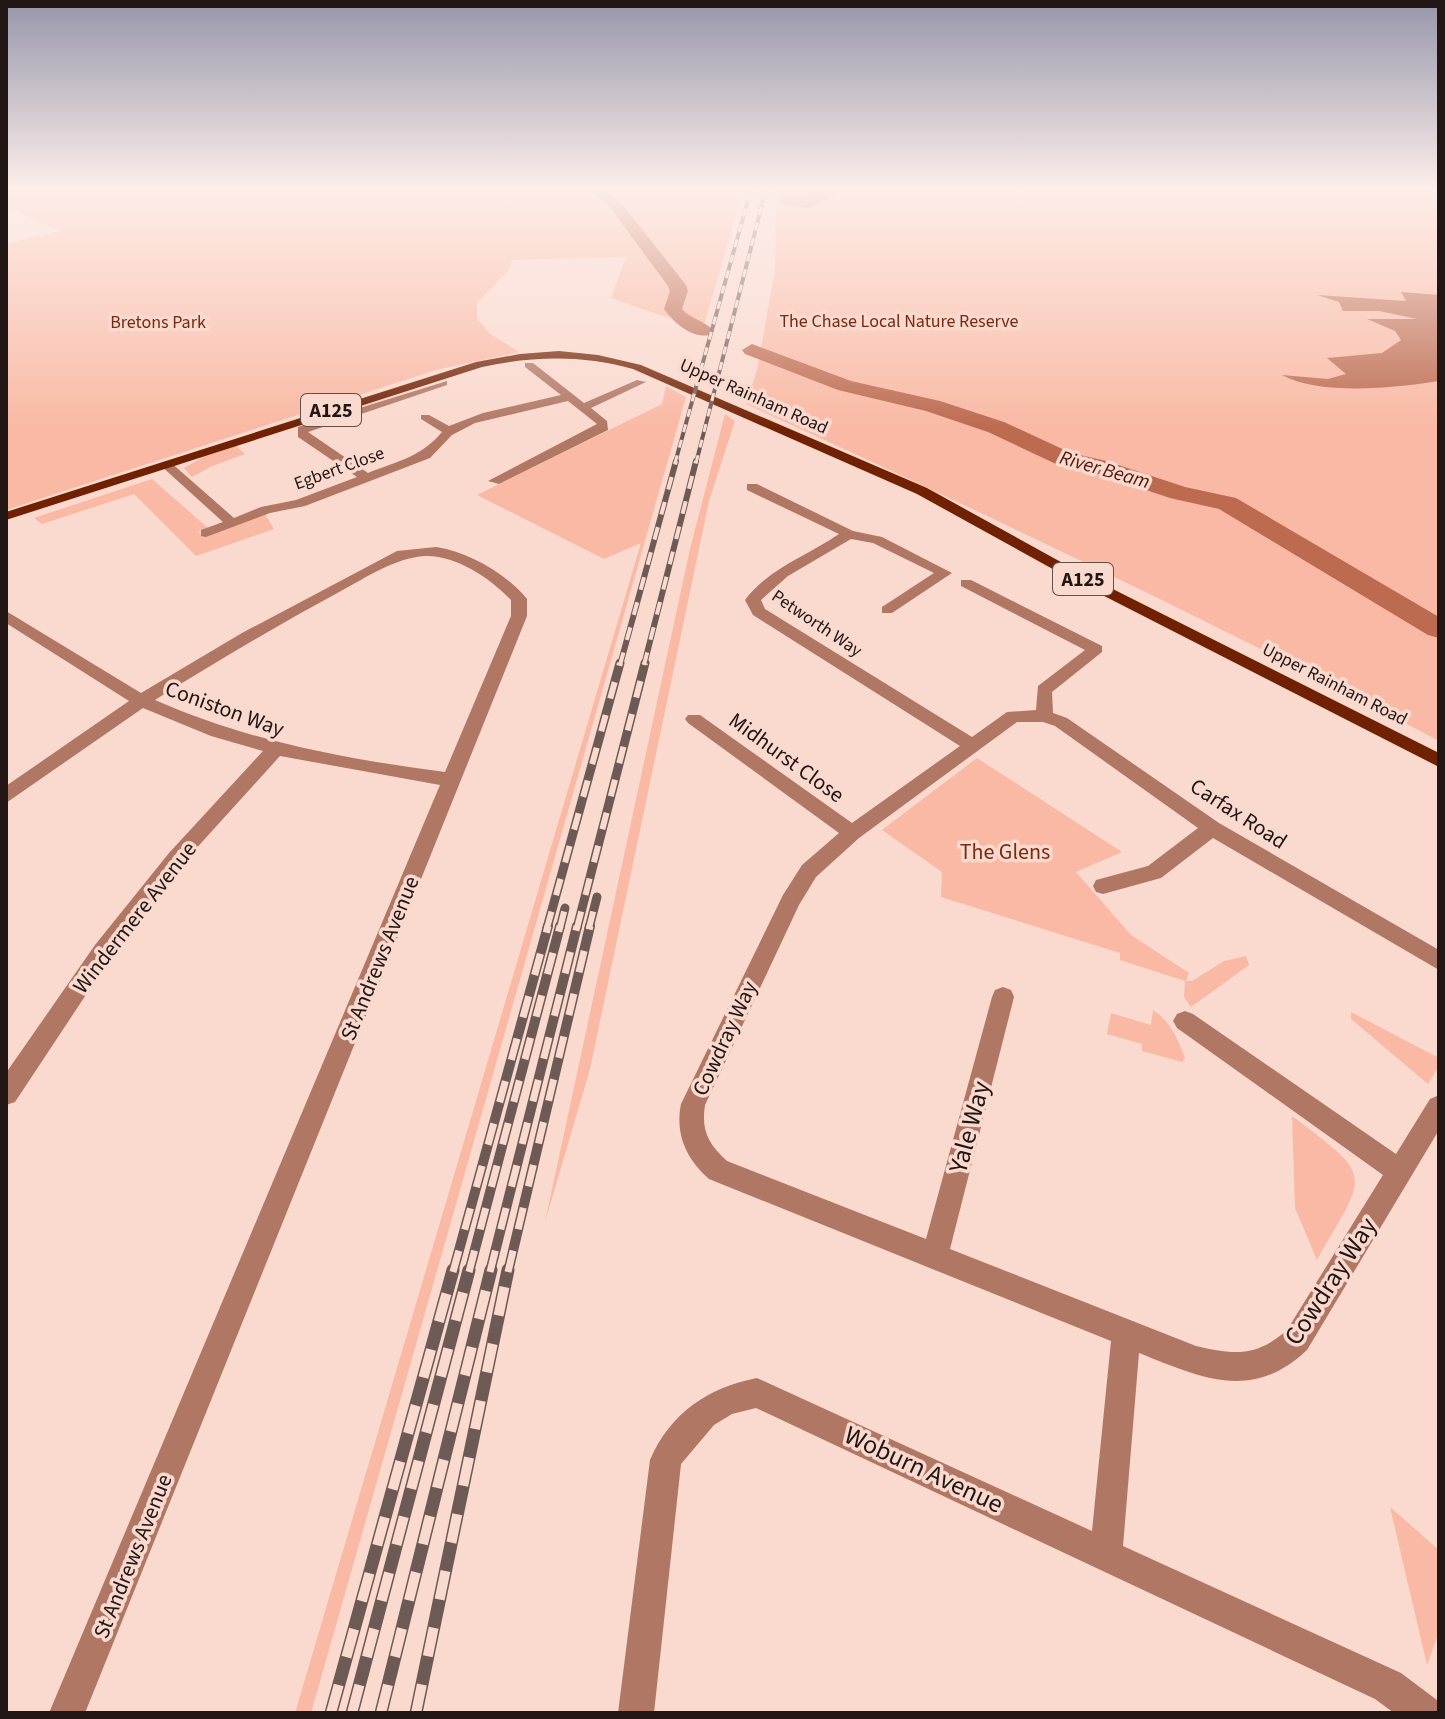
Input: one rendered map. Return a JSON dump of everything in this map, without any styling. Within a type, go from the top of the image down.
[{"type":"main road","name":"Upper Rainham Road","points":[[6,516],[480,364],[553,354],[616,360],[930,494],[1074,575],[1439,761]]},
{"type":"street","points":[[494,481],[604,427],[584,407],[532,368],[558,364]]},
{"type":"street","points":[[584,407],[641,382]]},
{"type":"street","points":[[366,477],[302,434],[302,430],[443,383]]},
{"type":"street","name":"Egbert Close","points":[[206,533],[266,510],[300,503],[426,455],[438,447],[449,431],[515,408],[570,397]]},
{"type":"street","points":[[425,417],[449,431]]},
{"type":"street","points":[[165,464],[231,522]]},
{"type":"street","points":[[752,487],[849,534],[877,540],[945,573],[887,610]]},
{"type":"street","name":"Petworth Way","points":[[849,534],[831,548],[760,587],[753,600],[758,612],[972,745]]},
{"type":"street","name":"St Andrews Avenue","points":[[67,1713],[453,780],[519,616],[519,599],[511,589],[449,554],[426,550],[402,554],[246,637],[141,701]]},
{"type":"street","points":[[966,583],[1096,649],[1044,690],[1045,716]]},
{"type":"street","name":"Coniston Way","points":[[7,619],[141,701],[204,727],[274,751],[453,780]]},
{"type":"street","points":[[6,796],[141,701]]},
{"type":"street","name":"Cowdray Way","points":[[1013,716],[852,833],[809,871],[790,901],[693,1104],[692,1136],[697,1149],[718,1170],[1216,1367],[1245,1368],[1272,1362],[1297,1340],[1439,1107]]},
{"type":"street","name":"Carfax Road","points":[[1013,716],[1045,716],[1085,736],[1212,828],[1439,961]]},
{"type":"street","name":"Midhurst Close","points":[[694,719],[852,833]]},
{"type":"street","name":"Windermere Avenue","points":[[6,1094],[112,939],[176,858],[274,751]]},
{"type":"street","points":[[1103,886],[1154,872],[1212,828]]},
{"type":"street","name":"Yale Way","points":[[935,1256],[1003,997]]},
{"type":"street","points":[[1185,1021],[1400,1172]]},
{"type":"street","points":[[1106,1554],[1126,1333]]},
{"type":"street","name":"Woburn Avenue","points":[[636,1713],[666,1460],[696,1418],[716,1404],[736,1396],[757,1393],[1388,1686],[1424,1713]]},
{"type":"green space","name":"Bretons Park","points":[[6,269],[509,269],[477,303],[477,318],[489,333],[519,352],[436,370],[6,510]]},
{"type":"green space","name":"Bretons Park","points":[[622,269],[659,269],[672,289],[669,318],[611,298]]},
{"type":"green space","points":[[669,269],[720,269],[703,328],[683,319],[676,311],[681,286]]},
{"type":"green space","name":"The Chase Local Nature Reserve","points":[[775,269],[1439,269],[1439,741],[1095,568],[746,404],[757,370]]},
{"type":"green space","points":[[666,386],[686,397],[311,1713],[295,1713],[641,543],[604,559],[477,495],[662,404]]},
{"type":"green space","points":[[725,414],[735,421],[709,501],[590,1069],[545,1222],[690,549]]},
{"type":"green space","points":[[236,446],[245,454],[192,477],[184,468],[203,457]]},
{"type":"green space","points":[[152,479],[208,528],[198,532],[202,536],[265,514],[274,529],[196,556],[134,494],[42,524],[34,518]]},
{"type":"green space","name":"The Glens","points":[[977,758],[1122,852],[1076,872],[1131,935],[1189,973],[1186,981],[1192,981],[1224,961],[1246,956],[1249,965],[1191,1007],[1184,997],[1185,981],[1120,960],[1120,953],[941,897],[942,872],[882,830]]},
{"type":"green space","points":[[1153,1010],[1173,1031],[1185,1058],[1182,1062],[1142,1051],[1142,1044],[1107,1034],[1111,1013],[1151,1025]]},
{"type":"green space","points":[[1351,1012],[1439,1058],[1439,1066],[1428,1084],[1351,1019]]},
{"type":"green space","points":[[1292,1116],[1338,1153],[1350,1166],[1355,1179],[1346,1209],[1317,1260],[1295,1208]]},
{"type":"green space","points":[[1390,1507],[1439,1550],[1439,1632],[1427,1665]]},
{"type":"shaded area","points":[[1401,292],[1439,295],[1439,381],[1380,388],[1337,388],[1298,382],[1282,375],[1328,379],[1346,374],[1327,358],[1382,353],[1401,340],[1395,331],[1367,319],[1417,319],[1379,311],[1343,311],[1339,302],[1317,295],[1406,301]]},
{"type":"waterway","name":"River Beam","points":[[665,269],[679,291],[673,309],[682,320],[704,331]]},
{"type":"waterway","name":"River Beam","points":[[752,350],[845,386],[932,406],[996,427],[1064,459],[1098,466],[1179,493],[1227,503],[1439,629]]},
{"type":"railway","points":[[675,463],[729,269]]},
{"type":"railway","points":[[696,463],[746,269]]},
{"type":"railway","points":[[620,665],[676,461]]},
{"type":"railway","points":[[644,665],[696,461]]},
{"type":"railway","points":[[547,928],[620,663]]},
{"type":"railway","points":[[577,928],[645,663]]},
{"type":"railway","points":[[589,928],[597,897]]},
{"type":"railway","points":[[560,928],[565,908]]},
{"type":"railway","points":[[453,1272],[548,926]]},
{"type":"railway","points":[[469,1272],[560,926]]},
{"type":"railway","points":[[490,1272],[577,926]]},
{"type":"railway","points":[[508,1272],[590,926]]},
{"type":"railway","points":[[331,1713],[453,1270]]},
{"type":"railway","points":[[352,1713],[469,1270]]},
{"type":"railway","points":[[381,1713],[491,1270]]},
{"type":"railway","points":[[416,1713],[508,1270]]}]
